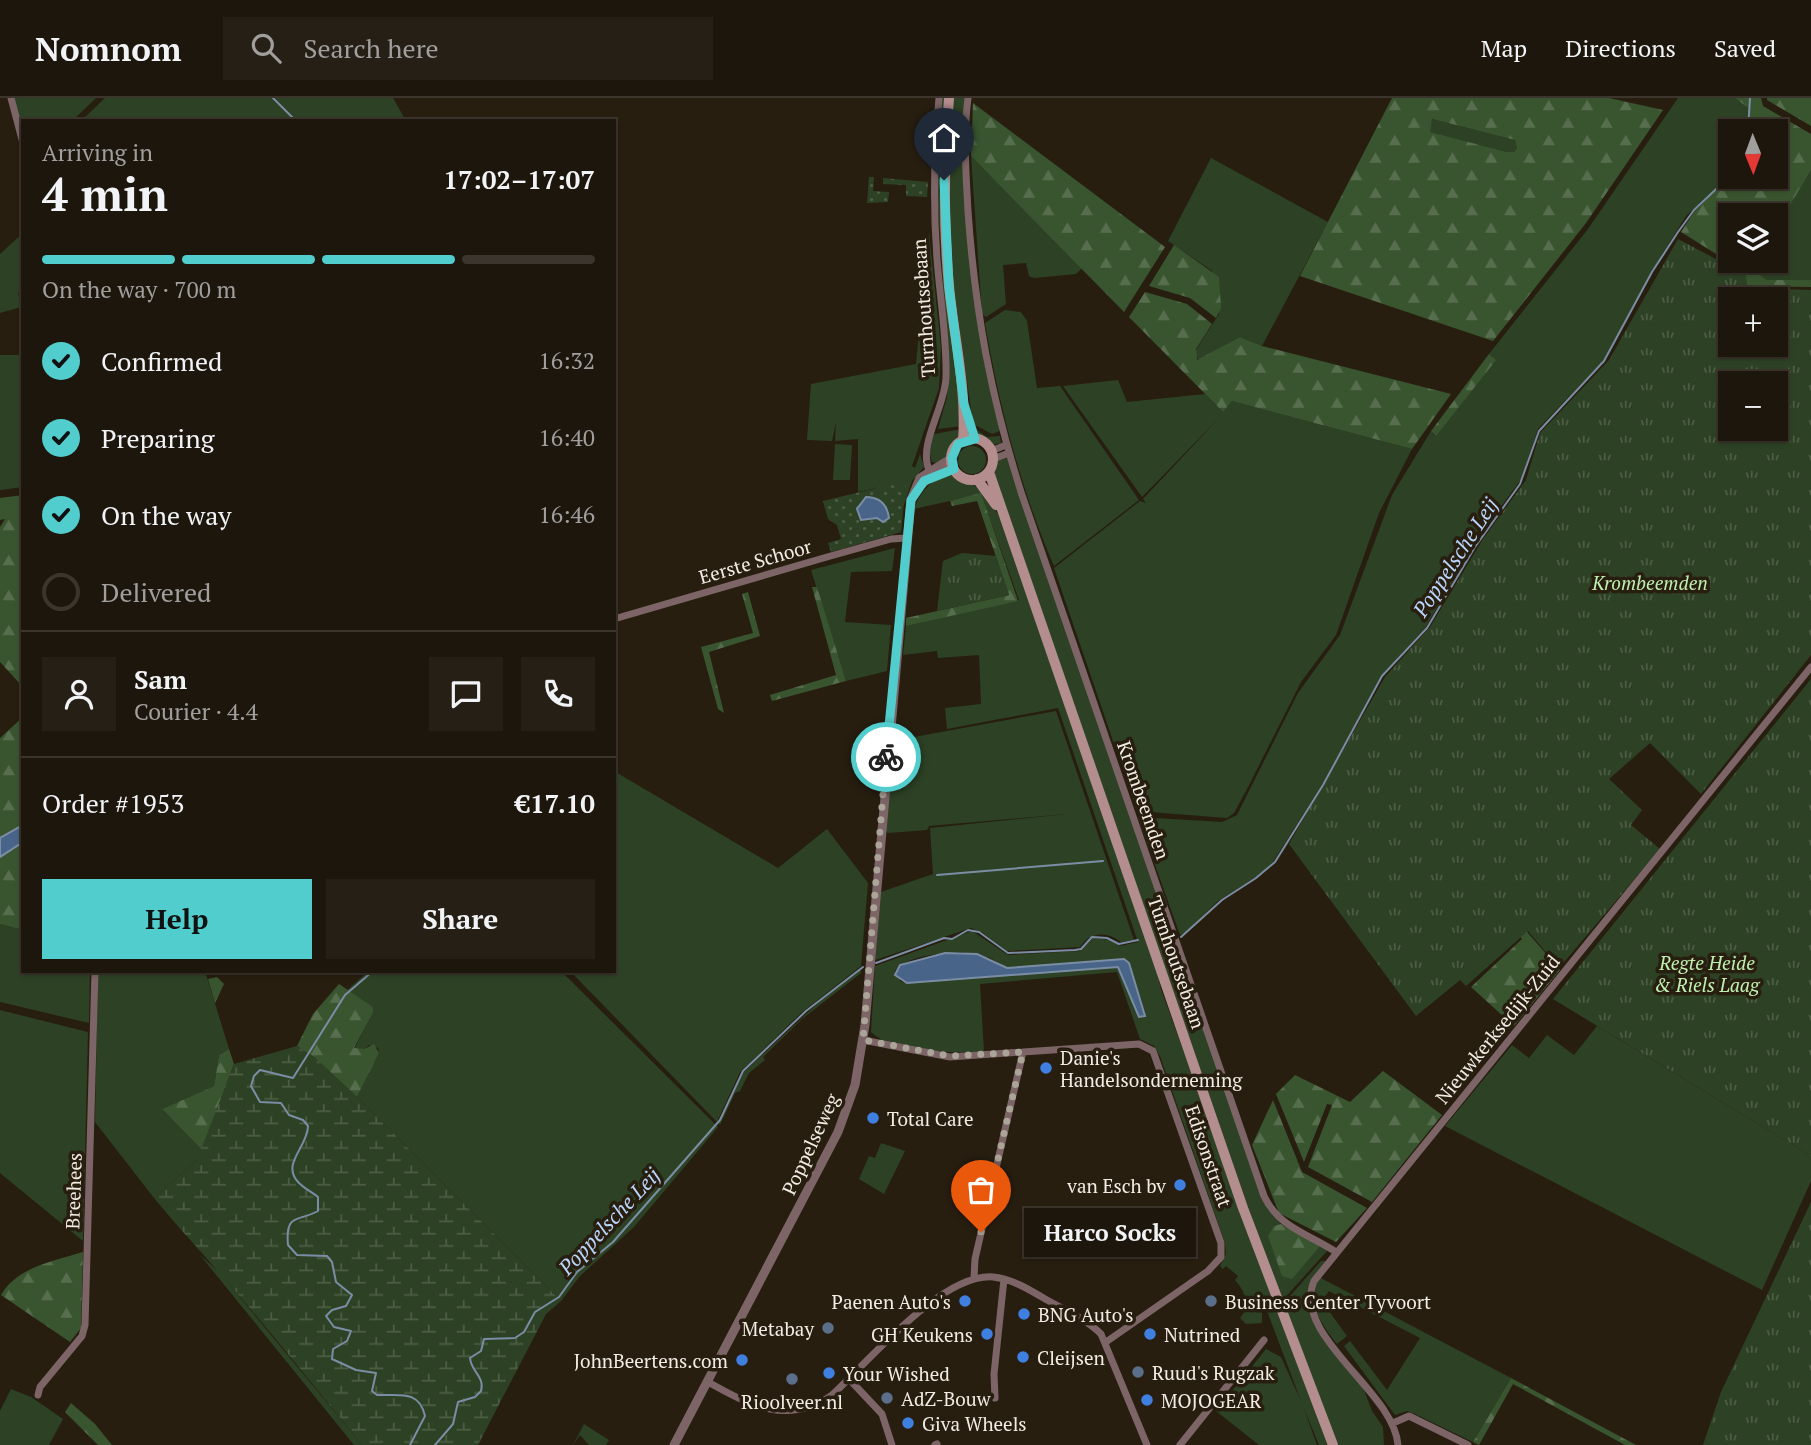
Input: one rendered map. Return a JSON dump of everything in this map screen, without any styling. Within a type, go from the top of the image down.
[{"type":"main road","name":"Turnhoutsebaan","points":[[949,98],[945,228],[964,404],[963,441]]},
{"type":"main road","name":"Turnhoutsebaan","points":[[964,404],[975,439]]},
{"type":"main road","points":[[975,439],[985,443],[992,455],[989,472],[977,479],[964,478],[953,464],[955,448],[963,441],[975,439]]},
{"type":"main road","name":"Turnhoutsebaan","points":[[989,472],[1244,1208],[1333,1444]]},
{"type":"main road","name":"Turnhoutsebaan","points":[[977,479],[990,495],[1008,531]]},
{"type":"street","points":[[10,98],[21,136]]},
{"type":"street","name":"Turnhoutsebaan","points":[[929,470],[925,451],[943,402],[946,349],[935,214],[939,98]]},
{"type":"street","points":[[968,98],[965,153],[972,274],[988,377],[1006,445],[992,455]]},
{"type":"street","name":"Krombeemden","points":[[1006,445],[1264,1196],[1273,1213],[1285,1223],[1336,1252]]},
{"type":"street","points":[[992,455],[1009,453]]},
{"type":"street","points":[[913,494],[931,476],[953,464]]},
{"type":"street","name":"Poppelseweg","points":[[674,1445],[838,1132],[855,1084],[863,1040],[906,538],[917,481],[929,470],[953,464]]},
{"type":"street","name":"Eerste Schoor","points":[[616,618],[891,539],[906,538]]},
{"type":"street","name":"Nieuwkerksedijk-Zuid","points":[[1393,1423],[1311,1310],[1314,1281],[1811,667]]},
{"type":"street","name":"Breehees","points":[[38,1395],[40,1387],[82,1336],[85,1325],[95,973]]},
{"type":"street","name":"Edisonstraat","points":[[863,1040],[950,1056],[1139,1044],[1153,1051],[1221,1243],[1221,1257],[1214,1266],[1106,1342]]},
{"type":"street","points":[[974,1278],[975,1259],[1023,1052]]},
{"type":"street","points":[[708,1382],[755,1406],[783,1412],[819,1403],[849,1379],[945,1290],[974,1278],[1004,1279],[1021,1285],[1091,1325],[1106,1342],[1147,1445]]},
{"type":"street","points":[[995,1398],[994,1374],[1004,1279]]},
{"type":"street","points":[[1180,1445],[1264,1340]]},
{"type":"street","points":[[849,1379],[882,1414],[892,1445]]},
{"type":"street","points":[[1398,1445],[1393,1423],[1409,1416],[1468,1445]]},
{"type":"green space","points":[[12,98],[96,98],[74,119],[21,119],[21,127]]},
{"type":"green space","points":[[105,98],[393,98],[405,119],[83,119]]},
{"type":"green space","points":[[941,98],[945,98],[943,137],[962,426],[938,429],[947,397],[948,368],[937,189]]},
{"type":"green space","points":[[952,98],[966,98],[967,183],[976,307],[1000,431],[992,434],[973,424],[951,267],[948,159]]},
{"type":"green space","points":[[1392,98],[1609,98],[1663,110],[1586,223],[1493,341],[1300,276]],"holes":[[[1432,119],[1515,140],[1517,148],[1514,152],[1507,152],[1430,132]]]},
{"type":"green space","points":[[1678,98],[1735,98],[1748,108],[1748,119],[1718,119],[1718,187],[1686,216],[1653,269],[1604,360],[1538,429],[1522,478],[1480,535],[1425,628],[1381,676],[1320,788],[1273,862],[1262,873],[1218,901],[1180,935],[1138,817],[1222,822],[1237,815],[1298,693],[1340,635],[1392,495],[1431,431],[1435,436],[1495,360],[1489,354],[1588,229]]},
{"type":"green space","points":[[1735,98],[1761,98],[1763,106],[1785,119],[1748,119],[1748,108]]},
{"type":"green space","points":[[1811,98],[1811,126],[1767,100]]},
{"type":"green space","points":[[973,103],[1165,247],[1124,312],[971,156]]},
{"type":"green space","points":[[1432,119],[1515,140],[1517,148],[1514,152],[1507,152],[1429,132]]},
{"type":"green space","points":[[1788,121],[1811,134],[1811,170],[1788,208],[1788,203],[1718,203],[1718,255],[1681,232],[1694,212],[1718,188],[1788,189]]},
{"type":"green space","points":[[971,156],[1082,268],[1076,274],[1034,278],[1029,276],[1026,263],[1003,265],[1006,304],[986,317],[982,314]]},
{"type":"green space","points":[[1211,158],[1328,222],[1262,346],[1240,337],[1199,360],[1195,356],[1196,350],[1219,314],[1212,271],[1168,241]]},
{"type":"green space","points":[[1811,159],[1811,285],[1749,283],[1748,273],[1788,273],[1787,203]]},
{"type":"green space","points":[[869,177],[874,177],[873,191],[889,192],[888,202],[867,203]]},
{"type":"green space","points":[[883,178],[928,182],[927,197],[906,196],[906,185],[883,184]]},
{"type":"green space","points":[[929,232],[941,348],[939,388],[912,466],[915,468],[920,454],[924,467],[912,481],[903,508],[905,482],[858,492],[858,439],[835,441],[836,422],[832,441],[807,440],[811,384],[916,364]]},
{"type":"green space","points":[[21,235],[21,292],[18,293],[21,307],[0,313],[0,254]]},
{"type":"green space","name":"Krombeemden","points":[[1678,239],[1718,260],[1718,273],[1746,275],[1747,287],[1718,287],[1718,357],[1788,357],[1788,289],[1811,290],[1811,655],[1701,794],[1650,743],[1609,779],[1642,810],[1631,825],[1660,849],[1559,968],[1528,931],[1466,986],[1460,980],[1416,1016],[1289,844],[1385,677],[1430,627],[1483,539],[1526,480],[1540,433],[1609,360]]},
{"type":"green space","points":[[1174,245],[1219,277],[1221,308],[1216,318],[1190,298],[1149,286]]},
{"type":"green space","points":[[1745,273],[1758,273],[1766,280],[1811,280],[1811,287],[1747,286]]},
{"type":"green space","points":[[1145,292],[1187,304],[1212,324],[1196,349],[1197,360],[1240,337],[1262,346],[1451,394],[1412,449],[1232,401],[1223,412],[1129,317]]},
{"type":"green space","points":[[1005,310],[1021,312],[1027,321],[1037,388],[1060,386],[1139,500],[1054,566],[1021,477],[1004,416],[985,323]]},
{"type":"green space","points":[[1489,354],[1496,360],[1436,436],[1431,431]]},
{"type":"green space","points":[[0,355],[21,355],[21,487],[0,490]]},
{"type":"green space","points":[[1118,380],[1127,402],[1205,394],[1223,412],[1232,401],[1412,449],[1379,513],[1336,635],[1301,682],[1234,813],[1227,818],[1137,811],[1054,568],[1140,501],[1146,503],[1143,499],[1222,415],[1142,497],[1063,386]]},
{"type":"green space","points":[[974,428],[987,437],[1000,436],[1001,443],[991,445],[977,436]]},
{"type":"green space","points":[[962,429],[950,453],[937,463],[932,462],[928,448],[934,434]]},
{"type":"green space","points":[[835,444],[852,445],[850,480],[833,480]]},
{"type":"green space","points":[[972,446],[982,450],[986,460],[982,470],[972,474],[962,470],[958,460],[962,450]]},
{"type":"green space","points":[[1007,458],[1272,1214],[1281,1224],[1274,1226],[1328,1250],[1281,1302],[992,471],[997,460]]},
{"type":"green space","points":[[949,473],[976,487],[993,505],[1003,525],[1161,989],[1275,1304],[1262,1311],[1262,1323],[1246,1324],[1240,1318],[1246,1304],[1244,1294],[1235,1280],[1238,1276],[1226,1266],[1223,1269],[1220,1266],[1226,1254],[1225,1243],[1160,1056],[1154,1046],[1140,1039],[1117,972],[980,984],[984,1052],[941,1052],[909,1048],[881,1039],[871,1032],[875,966],[972,931],[1008,955],[1080,951],[1093,938],[1111,940],[1120,946],[1138,942],[1058,708],[947,729],[945,708],[981,704],[979,655],[938,658],[937,651],[903,655],[906,626],[1019,600],[981,494],[914,509],[924,491],[932,482]],"holes":[[[961,952],[990,958],[1007,968],[1129,963],[1145,1013],[1118,967],[907,983],[901,982],[895,971],[908,961],[935,954]]]},
{"type":"green space","points":[[906,481],[901,532],[831,552],[828,543],[841,539],[837,525],[828,519],[823,501]]},
{"type":"green space","points":[[981,493],[1018,601],[906,626],[906,618],[1009,595],[977,501],[952,506],[950,501]]},
{"type":"green space","points":[[21,495],[21,685],[0,662],[0,527],[5,519],[0,520],[0,498]]},
{"type":"green space","points":[[895,548],[892,571],[851,572],[845,622],[891,625],[887,671],[846,681],[811,570]]},
{"type":"green space","points":[[962,553],[996,556],[1009,595],[937,611],[943,561]]},
{"type":"green space","points":[[812,587],[817,587],[846,681],[772,701],[770,695],[836,675]]},
{"type":"green space","points":[[748,592],[760,636],[709,652],[724,713],[718,709],[701,647],[753,633],[742,594]]},
{"type":"green space","name":"Regte Heide & Riels Laag","points":[[1811,679],[1811,1156],[1553,999]]},
{"type":"green space","points":[[1056,711],[1134,940],[1121,942],[1110,936],[1099,935],[1089,938],[1080,947],[1007,951],[983,933],[971,928],[875,960],[881,892],[933,874],[930,828],[1067,814],[929,826],[927,830],[888,833],[885,830],[892,741]]},
{"type":"green space","points":[[21,719],[21,826],[0,838],[0,738]]},
{"type":"green space","points":[[616,772],[778,868],[827,829],[868,883],[861,966],[801,1013],[740,1072],[717,1122],[572,973],[616,973]]},
{"type":"green space","points":[[21,843],[21,929],[0,924],[0,857]]},
{"type":"green space","points":[[1483,881],[1560,970],[1514,1026],[1471,987],[1522,939],[1477,886]]},
{"type":"green space","points":[[0,924],[21,929],[21,973],[90,973],[89,1023],[0,1002]]},
{"type":"green space","points":[[861,969],[861,973],[802,1019],[763,1057],[765,1060],[749,1073],[740,1091],[735,1093],[720,1125],[718,1123],[744,1072],[819,1002]]},
{"type":"green space","points":[[98,973],[206,973],[229,1049],[219,1055],[214,1086],[162,1109],[202,1150],[197,1160],[154,1198],[95,1122]]},
{"type":"green space","points":[[367,973],[563,973],[718,1127],[634,1227],[580,1276],[561,1301],[357,1097],[379,1053],[378,1048],[369,1045],[364,1049],[354,1049],[373,1013],[373,1007],[347,990]]},
{"type":"green space","points":[[217,977],[224,984],[215,1003],[208,979]]},
{"type":"green space","points":[[339,984],[373,1007],[373,1013],[354,1048],[364,1049],[374,1044],[379,1053],[357,1097],[315,1058],[297,1046],[313,1014]]},
{"type":"green space","points":[[0,1010],[88,1032],[83,1241],[0,1173]]},
{"type":"green space","points":[[1597,1026],[1811,1156],[1811,1181],[1762,1290],[1445,1126],[1512,1045],[1529,1058],[1547,1035],[1574,1055]]},
{"type":"green space","points":[[297,1046],[315,1058],[357,1097],[561,1301],[546,1314],[478,1445],[362,1445],[257,1317],[154,1198],[197,1160],[234,1064]]},
{"type":"green space","points":[[229,1049],[234,1064],[202,1150],[162,1109],[214,1086],[219,1055]]},
{"type":"green space","points":[[1383,1071],[1442,1115],[1372,1202],[1308,1167],[1332,1105],[1327,1104],[1304,1162],[1276,1094],[1295,1075],[1350,1102]]},
{"type":"green space","points":[[1273,1100],[1302,1172],[1367,1208],[1336,1242],[1279,1213],[1252,1145]]},
{"type":"green space","points":[[881,1143],[905,1151],[884,1194],[859,1179],[869,1156],[875,1158]]},
{"type":"green space","points":[[1811,1202],[1811,1445],[1703,1445],[1721,1392]]},
{"type":"green space","points":[[1281,1224],[1320,1246],[1292,1279],[1282,1276],[1268,1236],[1274,1226]]},
{"type":"green space","points":[[83,1252],[81,1328],[70,1342],[1,1295],[8,1285],[26,1271]]},
{"type":"green space","points":[[200,1255],[220,1273],[362,1445],[354,1445]]},
{"type":"green space","points":[[1321,1261],[1327,1261],[1309,1289],[1309,1313],[1364,1390],[1372,1411],[1383,1427],[1384,1445],[1338,1445],[1282,1305]]},
{"type":"green space","points":[[1319,1277],[1511,1378],[1473,1442],[1407,1411],[1395,1415],[1344,1346],[1350,1341],[1387,1390],[1420,1338],[1329,1291],[1324,1298],[1331,1314],[1347,1336],[1337,1344],[1317,1313],[1314,1296]]},
{"type":"green space","points":[[1276,1307],[1328,1445],[1319,1445],[1303,1406],[1317,1445],[1259,1445],[1216,1411],[1266,1349],[1281,1357],[1301,1401],[1267,1311]]},
{"type":"green space","points":[[1511,1378],[1636,1445],[1625,1445],[1513,1384],[1479,1445],[1473,1442]]},
{"type":"green space","points":[[11,1389],[31,1397],[63,1419],[49,1445],[0,1445],[0,1411]]},
{"type":"green space","points":[[71,1403],[95,1424],[112,1445],[98,1445],[65,1412]]},
{"type":"green space","points":[[584,1424],[609,1440],[606,1445],[589,1445],[580,1435],[573,1445]]},
{"type":"water","points":[[866,497],[882,502],[889,518],[883,522],[877,518],[861,520],[857,509]]},
{"type":"water","points":[[21,826],[21,843],[0,857],[0,838]]},
{"type":"water","points":[[945,953],[977,954],[1007,968],[1124,959],[1129,963],[1145,1016],[1139,1017],[1118,967],[907,983],[895,975],[900,965]]},
{"type":"waterway","points":[[273,98],[294,119]]},
{"type":"waterway","name":"Poppelsche Leij","points":[[1749,119],[1750,98]]},
{"type":"waterway","name":"Poppelsche Leij","points":[[1181,937],[1222,900],[1275,862],[1323,785],[1382,676],[1427,628],[1475,547],[1520,484],[1539,431],[1604,361],[1652,272],[1678,232],[1694,210],[1718,187]]},
{"type":"waterway","points":[[937,875],[1103,861]]},
{"type":"waterway","name":"Poppelsche Leij","points":[[876,963],[944,938],[952,939],[968,930],[979,932],[1008,953],[1081,949],[1092,937],[1107,938],[1119,944],[1138,940]]},
{"type":"waterway","name":"Poppelsche Leij","points":[[435,1445],[453,1424],[458,1402],[475,1397],[481,1391],[481,1381],[470,1358],[481,1351],[484,1339],[515,1338],[524,1332],[535,1312],[559,1297],[577,1272],[613,1242],[720,1120],[743,1071],[806,1011],[863,967]]},
{"type":"waterway","points":[[371,973],[345,995],[293,1078],[260,1070],[254,1076],[251,1086],[260,1102],[281,1103],[289,1115],[303,1120],[308,1126],[292,1169],[299,1183],[318,1197],[318,1211],[291,1223],[288,1245],[297,1255],[327,1256],[332,1262],[336,1282],[352,1295],[346,1306],[332,1310],[326,1316],[334,1327],[351,1331],[347,1341],[333,1349],[332,1359],[356,1370],[376,1373],[372,1391],[377,1395],[407,1396],[418,1401],[425,1416],[410,1445]]},
{"type":"way so far","points":[[886,757],[863,1040],[950,1056],[1023,1052],[981,1232]]},
{"type":"place","name":"Danie's Handelsonderneming","points":[[1046,1068]]},
{"type":"place","name":"Total Care","points":[[873,1118]]},
{"type":"place","name":"van Esch bv","points":[[1180,1185]]},
{"type":"place","name":"Harco Socks","points":[[981,1232]]},
{"type":"place","name":"Paenen Auto's","points":[[965,1301]]},
{"type":"place","name":"Business Center Tyvoort","points":[[1211,1301]]},
{"type":"place","name":"BNG Auto's","points":[[1024,1314]]},
{"type":"place","name":"Metabay","points":[[828,1328]]},
{"type":"place","name":"GH Keukens","points":[[987,1334]]},
{"type":"place","name":"Nutrined","points":[[1150,1334]]},
{"type":"place","name":"Cleijsen","points":[[1023,1357]]},
{"type":"place","name":"JohnBeertens.com","points":[[742,1360]]},
{"type":"place","name":"Ruud's Rugzak","points":[[1138,1372]]},
{"type":"place","name":"Your Wished","points":[[829,1373]]},
{"type":"place","name":"Rioolveer.nl","points":[[792,1379]]},
{"type":"place","name":"AdZ-Bouw","points":[[887,1398]]},
{"type":"place","name":"MOJOGEAR","points":[[1147,1400]]},
{"type":"place","name":"Giva Wheels","points":[[908,1423]]},
{"type":"route","points":[[886,757],[911,500],[924,481],[954,469],[952,458],[958,444],[975,439],[964,404],[949,287],[944,180]]}]
